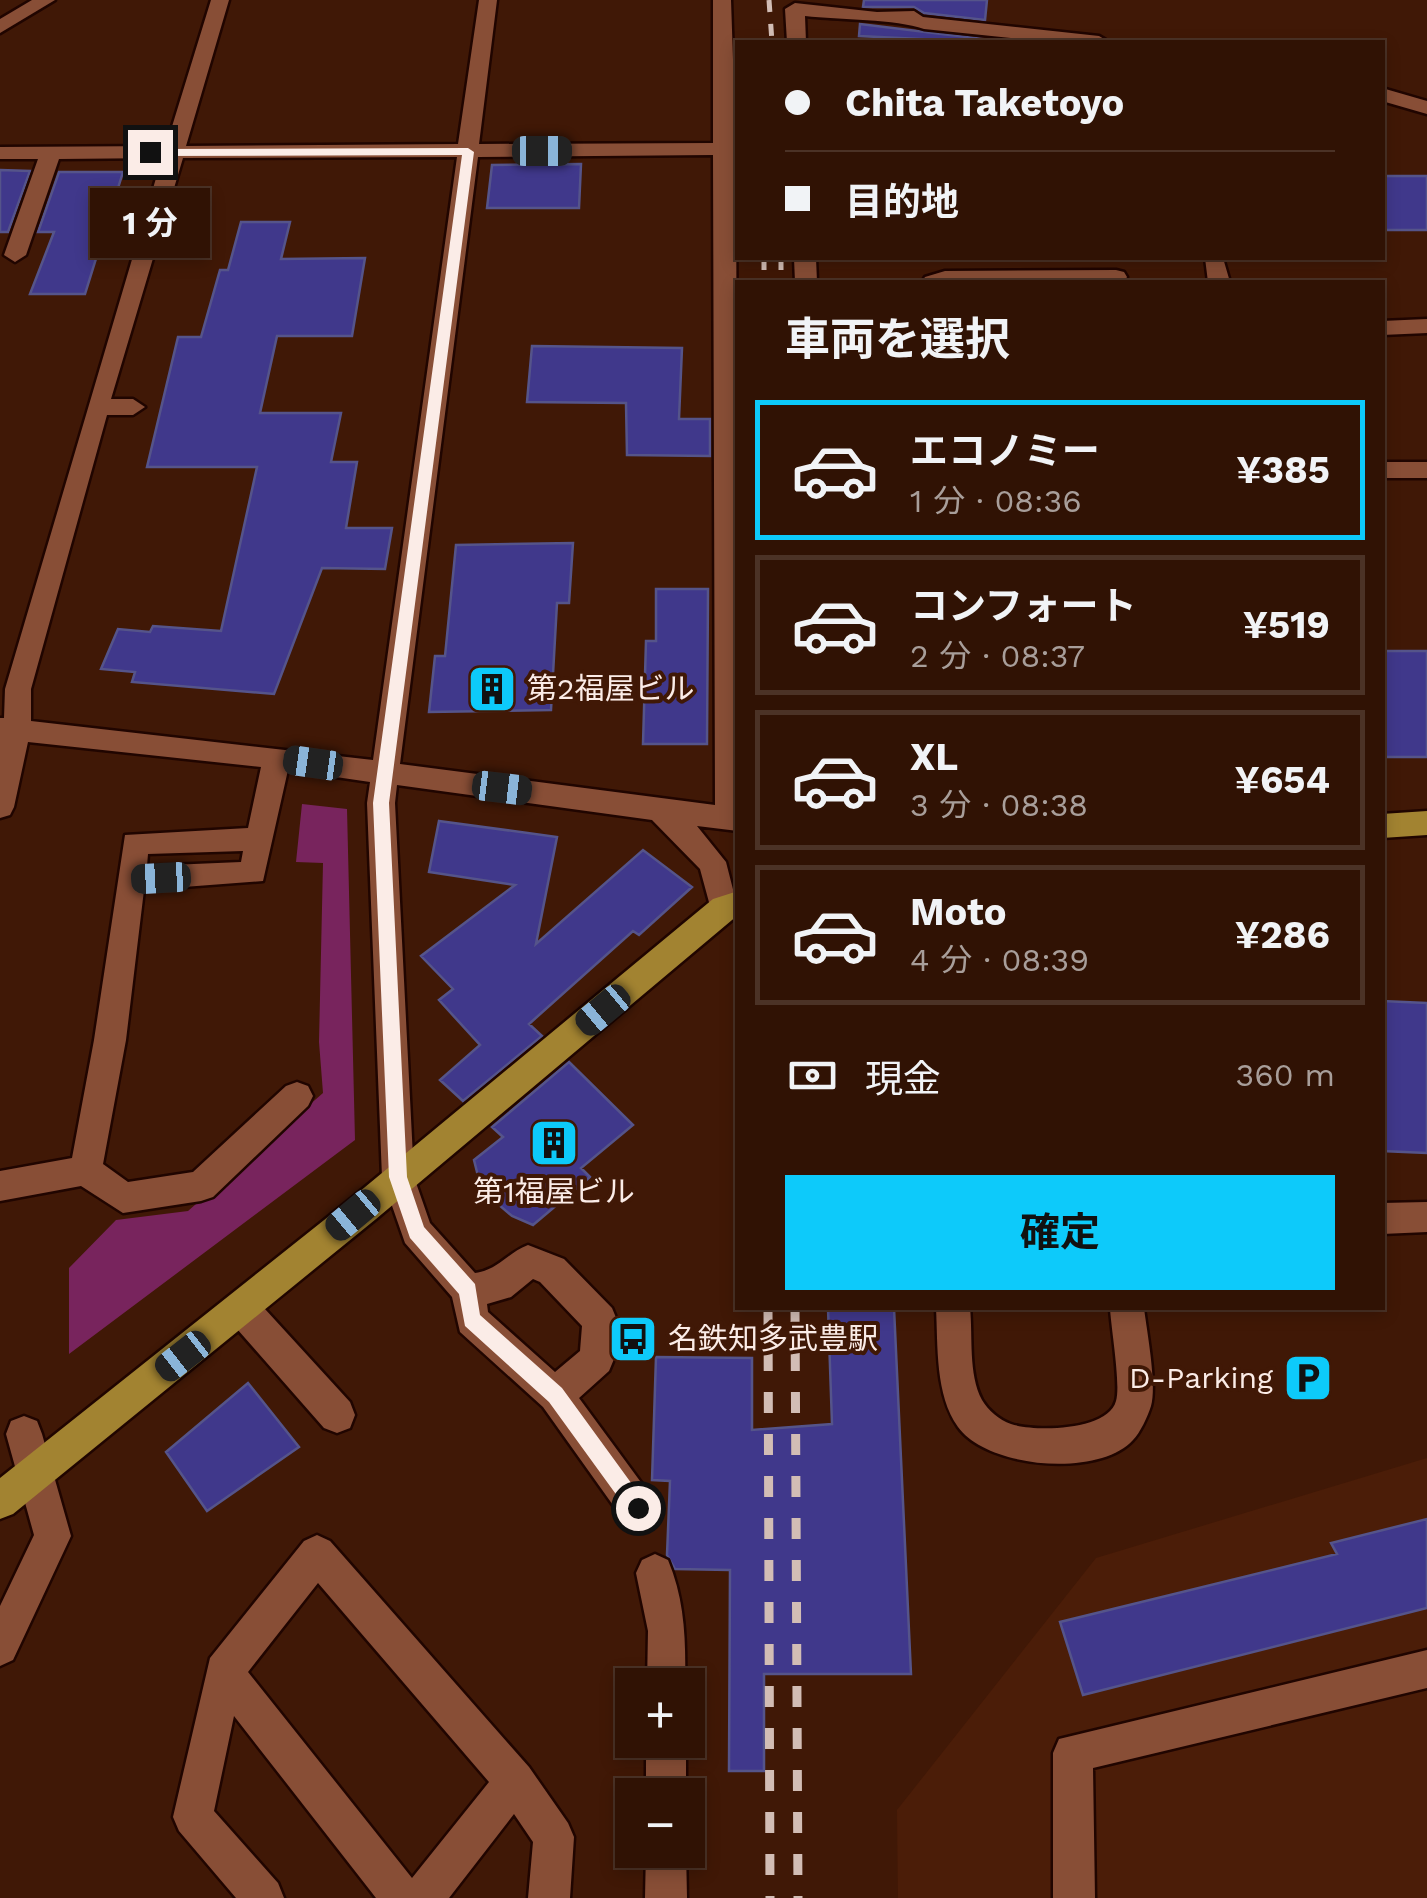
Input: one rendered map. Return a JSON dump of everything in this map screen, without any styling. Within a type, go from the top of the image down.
[{"type":"main road","points":[[1385,826],[1427,823]]},
{"type":"main road","points":[[0,1501],[242,1310],[730,905]]},
{"type":"street","points":[[0,808],[18,689],[96,407],[220,0]]},
{"type":"street","points":[[488,0],[381,803],[398,1177],[417,1232],[468,1290],[472,1320],[556,1395],[638,1508]]},
{"type":"street","points":[[9,729],[277,758],[734,819],[722,0]]},
{"type":"street","points":[[898,0],[920,27]]},
{"type":"street","points":[[0,27],[42,1]]},
{"type":"street","points":[[796,40],[795,8],[920,27],[1060,35]]},
{"type":"street","points":[[999,12],[1000,24],[1085,40]]},
{"type":"street","points":[[1385,95],[1427,108]]},
{"type":"street","points":[[0,152],[726,150]]},
{"type":"street","points":[[15,255],[51,152]]},
{"type":"street","points":[[938,280],[1117,272]]},
{"type":"street","points":[[1385,328],[1427,326]]},
{"type":"street","points":[[96,407],[133,407]]},
{"type":"street","points":[[1385,470],[1427,470]]},
{"type":"street","points":[[130,880],[253,873],[277,758]]},
{"type":"street","points":[[659,808],[710,856],[730,905]]},
{"type":"street","points":[[86,1170],[110,1040],[134,843],[260,839]]},
{"type":"street","points":[[0,1186],[86,1170],[123,1198],[201,1186],[298,1096]]},
{"type":"street","points":[[1385,1219],[1427,1217]]},
{"type":"street","points":[[468,1290],[500,1286],[528,1261],[552,1270],[600,1320],[597,1360],[556,1395]]},
{"type":"street","points":[[242,1310],[337,1415]]},
{"type":"street","points":[[954,1310],[958,1382],[969,1413],[988,1432],[1016,1444],[1094,1443],[1120,1430],[1136,1403],[1127,1310]]},
{"type":"street","points":[[0,1646],[53,1536],[24,1434]]},
{"type":"street","points":[[263,1898],[193,1818],[224,1672],[317,1554],[515,1780],[554,1838],[549,1898]]},
{"type":"street","points":[[655,1573],[666,1631],[666,1668]]},
{"type":"street","points":[[1074,1898],[1073,1753],[1427,1669]]},
{"type":"street","points":[[224,1672],[402,1898]]},
{"type":"street","points":[[423,1898],[515,1780]]},
{"type":"street","points":[[666,1868],[666,1898]]},
{"type":"shaded area","points":[[302,804],[347,809],[355,1140],[69,1354],[69,1268],[116,1220],[188,1211],[323,1093],[319,1042],[323,863],[296,862]]},
{"type":"shaded area","points":[[1427,1458],[1427,1898],[898,1898],[897,1810],[1096,1558]]},
{"type":"building","points":[[864,0],[987,0],[985,20],[924,13],[914,7],[863,7]]},
{"type":"building","points":[[860,24],[983,39],[941,40],[859,36]]},
{"type":"building","points":[[581,164],[579,208],[487,208],[492,165]]},
{"type":"building","points":[[0,170],[30,171],[8,232],[0,232]]},
{"type":"building","points":[[59,172],[123,172],[85,294],[30,294],[54,232],[38,232]]},
{"type":"building","points":[[1385,176],[1427,176],[1427,230],[1385,230]]},
{"type":"building","points":[[241,222],[290,222],[281,259],[365,258],[352,336],[277,336],[260,413],[341,413],[331,462],[357,462],[346,528],[392,528],[385,569],[322,568],[274,694],[132,682],[135,672],[101,669],[118,629],[150,632],[153,626],[221,631],[257,467],[147,467],[178,337],[201,337],[220,270],[228,270]]},
{"type":"building","points":[[532,346],[682,348],[679,419],[710,419],[710,456],[627,455],[626,403],[527,402]]},
{"type":"building","points":[[573,543],[569,603],[557,603],[551,710],[429,712],[435,656],[445,656],[456,545]]},
{"type":"building","points":[[656,589],[708,589],[707,744],[643,744],[646,641],[656,641]]},
{"type":"building","points":[[1385,651],[1427,651],[1427,757],[1385,757]]},
{"type":"building","points":[[439,821],[557,837],[536,944],[643,850],[692,887],[639,935],[633,931],[529,1024],[542,1036],[463,1101],[440,1080],[480,1045],[439,1000],[453,989],[421,956],[515,885],[429,872]]},
{"type":"building","points":[[1385,1001],[1427,1003],[1427,1153],[1385,1151]]},
{"type":"building","name":"第1福屋ビル","points":[[569,1062],[633,1125],[581,1168],[590,1177],[533,1225],[512,1216],[492,1199],[479,1180],[474,1160],[503,1137],[492,1127]]},
{"type":"building","points":[[828,1310],[894,1310],[911,1674],[764,1674],[764,1771],[729,1771],[730,1570],[675,1569],[667,1555],[670,1481],[652,1480],[656,1357],[752,1358],[752,1430],[832,1424]]},
{"type":"building","points":[[248,1383],[299,1447],[207,1511],[166,1452]]},
{"type":"building","points":[[1427,1519],[1427,1608],[1083,1695],[1060,1622],[1337,1554],[1331,1543]]},
{"type":"railway","points":[[769,0],[772,40]]},
{"type":"railway","points":[[764,260],[764,280]]},
{"type":"railway","points":[[781,260],[781,280]]},
{"type":"railway","points":[[768,1310],[770,1898]]},
{"type":"railway","points":[[795,1310],[798,1898]]},
{"type":"place","name":"第2福屋ビル","points":[[492,689]]},
{"type":"place","name":"第1福屋ビル","points":[[554,1143]]},
{"type":"place","name":"名鉄知多武豊駅","points":[[633,1339]]},
{"type":"place","name":"D-Parking","points":[[1308,1378]]},
{"type":"route","points":[[150,152],[468,152],[381,803],[398,1177],[417,1232],[468,1290],[472,1320],[556,1395],[638,1508]]}]
